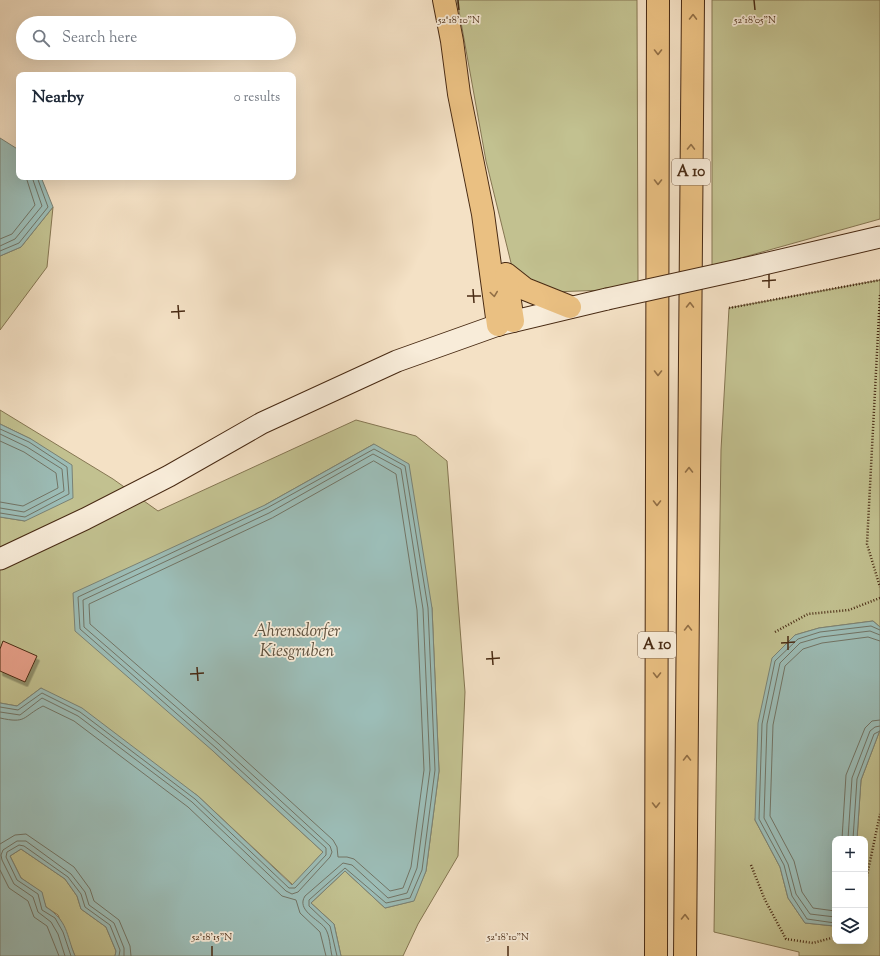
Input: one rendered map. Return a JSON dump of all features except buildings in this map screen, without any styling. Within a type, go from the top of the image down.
[{"type":"highway","points":[[444,0],[452,41],[459,94],[506,323]]},
{"type":"highway","name":"A 10","points":[[685,956],[693,0]]},
{"type":"highway","name":"A 10","points":[[656,956],[657,4]]},
{"type":"highway","points":[[483,214],[498,261],[506,274],[525,289],[570,307]]},
{"type":"highway","points":[[506,274],[506,323]]},
{"type":"main road","points":[[0,559],[169,476],[262,423],[397,361],[506,323],[570,307],[607,300],[880,237]]},
{"type":"path","points":[[729,308],[880,280]]},
{"type":"path","points":[[880,294],[867,544],[880,587]]},
{"type":"path","points":[[775,632],[808,614],[849,610],[880,598]]},
{"type":"path","points":[[868,872],[880,814]]},
{"type":"path","points":[[751,864],[765,900],[786,939],[813,943],[832,938]]},
{"type":"shaded area","points":[[457,0],[637,0],[638,284],[607,290],[552,292],[513,271],[486,161]]},
{"type":"shaded area","points":[[712,0],[880,0],[880,219],[712,266]]},
{"type":"shaded area","points":[[53,207],[47,267],[0,330],[0,256],[21,247]]},
{"type":"shaded area","points":[[880,280],[880,627],[873,621],[819,628],[795,635],[755,820],[780,867],[788,898],[805,923],[832,926],[832,944],[868,944],[868,836],[857,836],[861,780],[880,730],[880,956],[799,956],[799,952],[714,932],[721,450],[729,308]]},
{"type":"shaded area","points":[[0,410],[113,479],[158,511],[356,420],[416,436],[447,461],[465,692],[458,856],[418,924],[403,956],[341,956],[334,924],[311,903],[345,871],[385,908],[413,901],[426,871],[439,771],[432,608],[374,444],[265,505],[213,751],[323,852],[293,885],[198,796],[41,688],[17,706],[0,703],[0,517],[25,521],[31,439],[0,424]]},
{"type":"shaded area","points":[[21,849],[65,879],[77,896],[81,909],[106,927],[116,951],[115,956],[75,956],[58,915],[46,907],[41,892],[21,878],[10,856]]},
{"type":"water","points":[[0,138],[16,148],[16,180],[42,180],[53,207],[21,247],[0,256]]},
{"type":"water","points":[[0,424],[31,439],[72,465],[73,498],[25,521],[0,517]]},
{"type":"water","name":"Ahrensdorfer Kiesgruben","points":[[374,444],[409,464],[432,608],[439,771],[426,871],[414,901],[385,908],[345,871],[311,903],[334,924],[341,956],[115,956],[116,951],[106,927],[81,909],[77,896],[65,879],[21,849],[10,856],[21,878],[42,892],[46,907],[59,917],[65,928],[75,956],[0,956],[0,703],[17,706],[41,688],[82,708],[198,796],[292,885],[323,852],[213,751],[75,631],[73,593],[265,505]]},
{"type":"water","points":[[873,621],[880,627],[880,730],[861,780],[857,836],[832,836],[832,926],[805,923],[788,898],[780,867],[755,820],[758,723],[772,658],[795,635],[819,628]]}]
